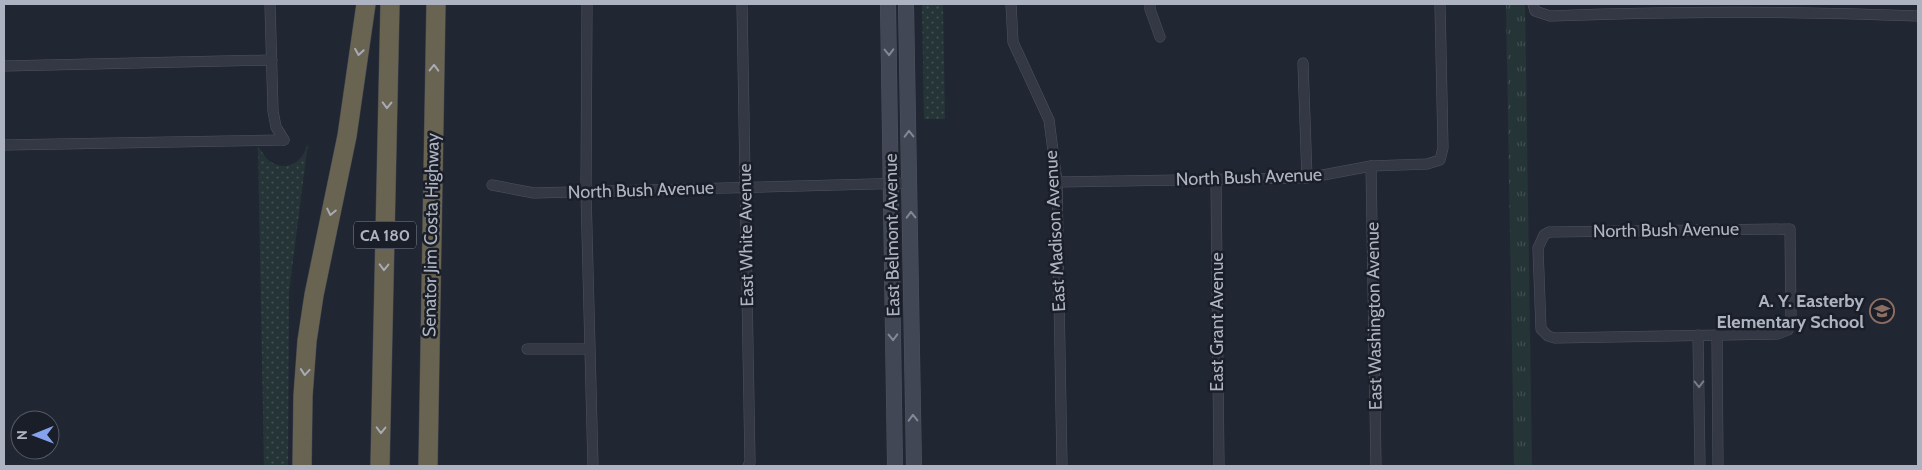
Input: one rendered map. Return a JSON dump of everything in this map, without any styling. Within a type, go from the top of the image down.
[{"type":"highway","points":[[302,466],[302,396],[307,341],[314,295],[347,136],[366,4]]},
{"type":"highway","name":"CA 180","points":[[380,466],[390,4]]},
{"type":"highway","name":"Senator Jim Costa Highway","points":[[428,466],[436,4]]},
{"type":"highway","points":[[432,175],[438,466]]},
{"type":"main road","name":"East Belmont Avenue","points":[[888,4],[895,466]]},
{"type":"main road","name":"East Belmont Avenue","points":[[906,4],[914,466]]},
{"type":"street","points":[[4,145],[284,140],[276,127],[273,111],[270,4]]},
{"type":"street","points":[[587,4],[586,192],[592,466]]},
{"type":"street","name":"East White Avenue","points":[[742,4],[750,462],[748,466]]},
{"type":"street","name":"East Madison Avenue","points":[[1011,4],[1013,42],[1049,120],[1057,182],[1062,466]]},
{"type":"street","points":[[1150,4],[1150,10],[1160,37]]},
{"type":"street","name":"North Bush Avenue","points":[[1057,182],[1307,178],[1371,166],[1427,164],[1440,160],[1443,148],[1440,4]]},
{"type":"street","points":[[1534,8],[1550,16],[1661,11],[1830,8],[1918,16]]},
{"type":"street","points":[[4,66],[272,60]]},
{"type":"street","points":[[1303,63],[1307,178]]},
{"type":"street","name":"East Washington Avenue","points":[[1371,166],[1376,466]]},
{"type":"street","name":"East Grant Avenue","points":[[1216,178],[1219,466]]},
{"type":"street","name":"North Bush Avenue","points":[[492,185],[534,193],[910,183]]},
{"type":"street","name":"North Bush Avenue","points":[[1698,335],[1555,338],[1544,334],[1539,322],[1538,248],[1544,235],[1554,231],[1790,229],[1791,319],[1788,330],[1778,334],[1717,336]]},
{"type":"street","points":[[1700,466],[1698,335],[1717,336],[1718,466]]},
{"type":"street","points":[[527,349],[589,349]]},
{"type":"green space","points":[[922,4],[943,4],[945,119],[924,119]]},
{"type":"green space","points":[[1506,4],[1525,4],[1532,466],[1514,466]]},
{"type":"green space","points":[[308,142],[289,292],[288,466],[264,466],[258,147],[268,160],[281,166],[288,166],[303,155]]},
{"type":"place","name":"A. Y. Easterby Elementary School","points":[[1882,311]]}]
